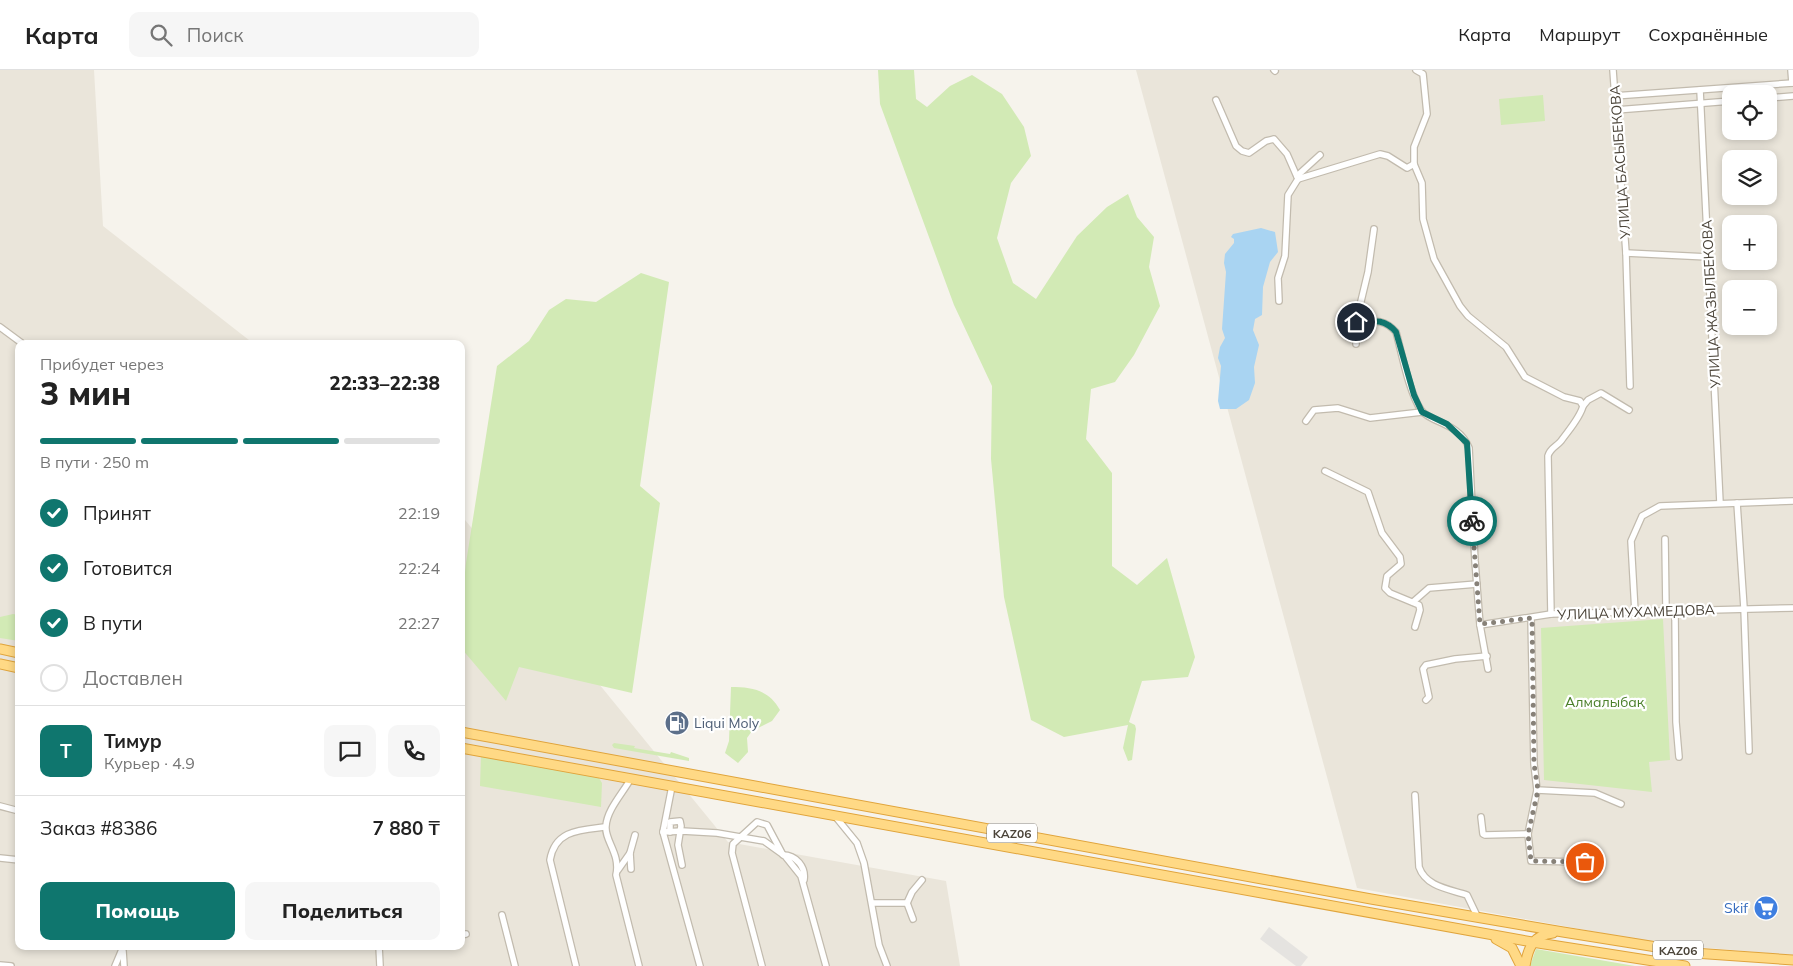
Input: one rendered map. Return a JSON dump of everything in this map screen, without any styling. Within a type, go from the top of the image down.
[{"type":"highway","points":[[0,649],[15,652]]},
{"type":"highway","points":[[0,664],[15,667]]},
{"type":"highway","name":"KАZ06","points":[[465,733],[1478,918],[1694,953],[1793,960]]},
{"type":"highway","name":"KАZ06","points":[[465,749],[630,780],[834,814],[1369,913],[1532,942],[1686,966]]},
{"type":"highway","points":[[1465,929],[1504,942],[1512,948],[1521,966]]},
{"type":"highway","points":[[1525,966],[1532,942],[1540,936],[1564,932]]},
{"type":"street","points":[[1416,70],[1423,74],[1427,114],[1414,147],[1414,164],[1422,183],[1424,219],[1434,258],[1460,306],[1468,316],[1506,347],[1525,378],[1564,398],[1580,402],[1583,406]]},
{"type":"street","name":"УЛИЦА БАСЫБЕКОВА","points":[[1614,70],[1614,96],[1626,253],[1630,386]]},
{"type":"street","points":[[1614,96],[1792,83],[1791,70]]},
{"type":"street","name":"УЛИЦА ЖАЗЫЛБЕКОВА","points":[[1700,90],[1720,503]]},
{"type":"street","points":[[1653,94],[1654,107]]},
{"type":"street","points":[[1777,97],[1793,96]]},
{"type":"street","points":[[1216,100],[1231,136],[1242,152],[1249,153],[1266,141],[1274,139],[1287,154],[1297,178]]},
{"type":"street","points":[[1616,110],[1722,103]]},
{"type":"street","points":[[1297,178],[1380,154],[1388,156],[1419,177]]},
{"type":"street","points":[[1279,301],[1278,278],[1285,256],[1288,195],[1297,178],[1320,155]]},
{"type":"street","points":[[1407,168],[1414,164]]},
{"type":"street","points":[[1356,344],[1356,322],[1368,272],[1374,228]]},
{"type":"street","points":[[1626,253],[1708,257]]},
{"type":"street","points":[[1356,322],[1387,323],[1396,332],[1414,395],[1422,412]]},
{"type":"street","points":[[0,327],[18,340]]},
{"type":"street","points":[[1551,614],[1548,456],[1550,449],[1559,442],[1581,413],[1583,406],[1588,400],[1600,393],[1629,410]]},
{"type":"street","points":[[1306,421],[1314,410],[1327,408],[1338,408],[1370,418],[1422,412],[1447,424],[1461,436],[1469,448],[1480,624],[1488,669]]},
{"type":"street","points":[[1325,471],[1368,492],[1382,532],[1400,558],[1401,564],[1387,576],[1385,588],[1390,593],[1419,605],[1420,610],[1415,627]]},
{"type":"street","points":[[1635,612],[1631,541],[1642,516],[1660,506],[1793,501]]},
{"type":"street","points":[[1737,503],[1744,608],[1748,751]]},
{"type":"street","points":[[1665,539],[1666,611]]},
{"type":"street","points":[[1413,602],[1429,588],[1477,584]]},
{"type":"street","name":"УЛИЦА МУХАМЕДОВА","points":[[1480,624],[1551,614],[1793,608]]},
{"type":"street","points":[[1675,611],[1676,722],[1679,757]]},
{"type":"street","points":[[1532,618],[1534,764],[1538,790],[1528,834],[1531,861],[1585,862]]},
{"type":"street","points":[[1426,700],[1429,697],[1423,669],[1426,665],[1455,659],[1486,656]]},
{"type":"street","points":[[630,780],[609,815],[605,827],[618,862],[616,875],[639,966]]},
{"type":"street","points":[[672,786],[663,832],[700,966]]},
{"type":"street","points":[[1538,790],[1595,793],[1620,804]]},
{"type":"street","points":[[1415,795],[1419,867],[1422,877],[1430,883],[1466,895],[1478,918]]},
{"type":"street","points":[[0,806],[15,810]]},
{"type":"street","points":[[834,814],[857,843],[864,863],[873,903],[879,945],[887,966]]},
{"type":"street","points":[[1481,817],[1483,834],[1485,835],[1528,834]]},
{"type":"street","points":[[670,832],[670,822],[675,820],[680,822],[678,846],[682,865]]},
{"type":"street","points":[[762,966],[732,853],[732,844],[757,822],[763,822],[767,825],[783,855]]},
{"type":"street","points":[[576,966],[550,860],[551,852],[556,841],[566,835],[605,827]]},
{"type":"street","points":[[663,832],[680,831],[764,841],[783,855],[794,866],[803,884],[826,966]]},
{"type":"street","points":[[616,875],[630,853],[635,835]]},
{"type":"street","points":[[630,853],[631,869]]},
{"type":"street","points":[[0,858],[15,860]]},
{"type":"street","points":[[914,920],[907,904],[912,892],[922,880]]},
{"type":"street","points":[[873,903],[907,904]]},
{"type":"street","points":[[502,915],[515,966]]},
{"type":"street","points":[[115,966],[122,950]]},
{"type":"street","points":[[123,950],[124,966]]},
{"type":"street","points":[[379,950],[380,966]]},
{"type":"street","points":[[0,964],[11,966]]},
{"type":"shaded area","points":[[0,70],[94,70],[103,226],[249,340],[15,340],[15,950],[465,950],[465,520],[728,842],[946,881],[960,966],[0,966]]},
{"type":"shaded area","name":"Алмалыбақ","points":[[1136,70],[1793,70],[1793,955],[1661,944],[1357,888]]},
{"type":"shaded area","points":[[1269,927],[1308,957],[1301,966],[1296,966],[1260,939]]},
{"type":"green space","points":[[878,70],[914,70],[916,99],[927,107],[950,86],[972,75],[1002,94],[1024,127],[1031,156],[1011,183],[997,238],[1013,283],[1036,299],[1077,236],[1107,207],[1128,194],[1137,217],[1154,237],[1149,267],[1160,306],[1134,355],[1115,382],[1091,389],[1086,439],[1112,473],[1112,566],[1137,585],[1167,558],[1195,657],[1188,677],[1142,681],[1129,722],[1135,725],[1136,729],[1132,760],[1128,761],[1123,748],[1128,725],[1064,737],[1031,720],[1004,597],[991,459],[992,386],[954,305],[880,104]]},
{"type":"green space","points":[[1543,95],[1545,121],[1501,125],[1499,99]]},
{"type":"green space","points":[[641,273],[669,282],[640,486],[660,503],[632,693],[519,667],[506,701],[465,653],[466,563],[497,366],[529,341],[549,310],[566,299],[596,302]]},
{"type":"green space","points":[[15,614],[15,640],[0,638],[0,617]]},
{"type":"green space","name":"Алмалыбақ","points":[[1663,619],[1670,760],[1649,762],[1652,792],[1544,780],[1541,628]]},
{"type":"green space","points":[[731,687],[759,691],[771,698],[780,710],[772,721],[752,731],[747,738],[748,752],[738,763],[725,753],[729,741]]},
{"type":"green space","points":[[614,743],[670,754],[671,752],[689,758],[689,761],[614,748],[612,745]]},
{"type":"green space","points":[[481,755],[599,778],[602,783],[601,807],[480,786]]},
{"type":"green space","points":[[1536,949],[1635,966],[1530,966]]},
{"type":"water","points":[[1261,228],[1275,232],[1278,252],[1270,262],[1263,287],[1262,315],[1255,319],[1253,330],[1259,345],[1254,367],[1255,383],[1249,400],[1236,409],[1220,409],[1218,401],[1221,366],[1218,358],[1220,347],[1225,338],[1222,329],[1226,272],[1225,254],[1234,243],[1234,239],[1231,237],[1233,234]]},
{"type":"way so far","points":[[1472,521],[1480,624],[1532,618],[1534,764],[1538,790],[1528,834],[1531,861],[1585,862]]},
{"type":"place","name":"Liqui Moly","points":[[677,723]]},
{"type":"place","name":"Skif","points":[[1766,908]]},
{"type":"route","points":[[1356,322],[1387,323],[1396,332],[1414,395],[1422,412],[1447,424],[1467,443],[1469,448],[1472,521]]}]
